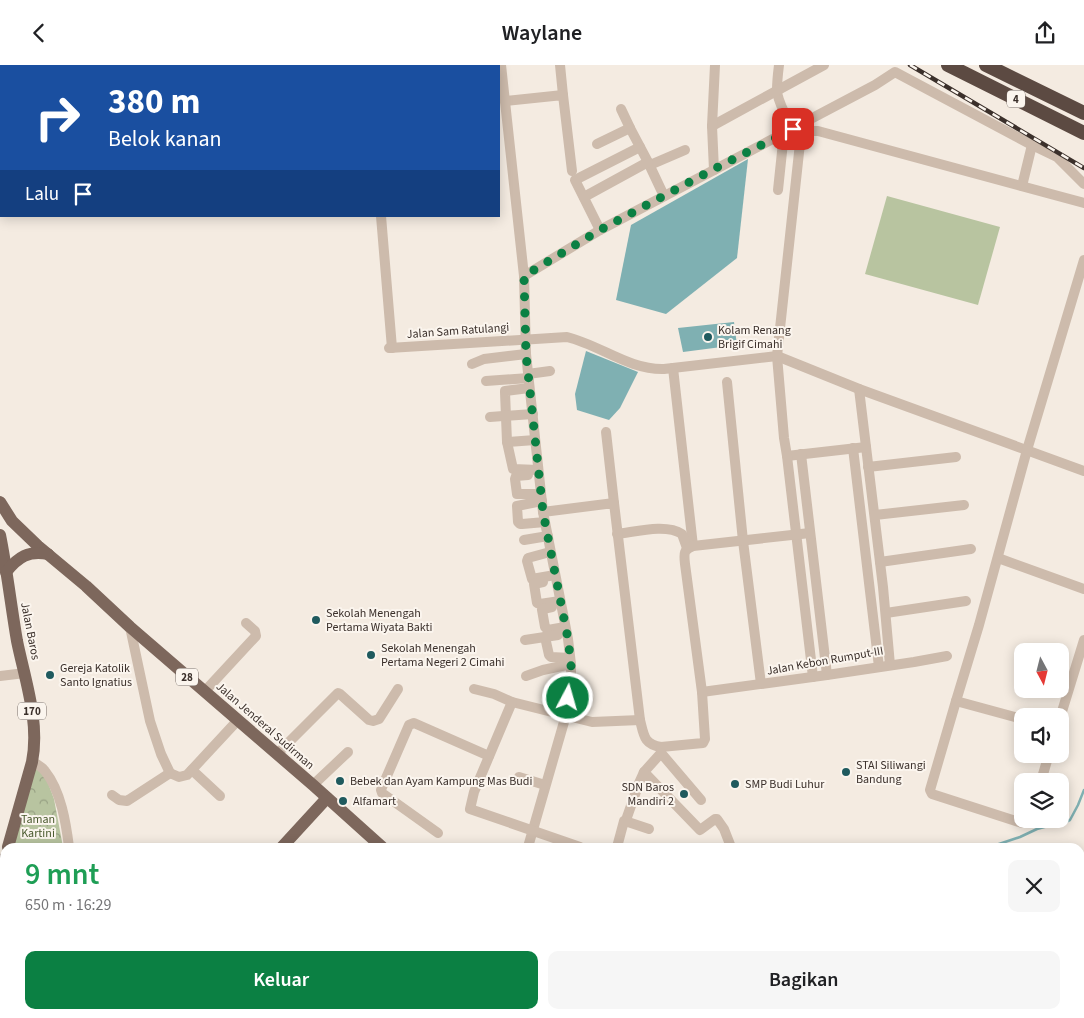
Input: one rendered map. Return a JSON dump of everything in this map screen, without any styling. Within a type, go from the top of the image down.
[{"type":"highway","name":"4","points":[[948,65],[1084,133]]},
{"type":"highway","name":"4","points":[[986,65],[1084,113]]},
{"type":"main road","name":"Jalan Jenderal Sudirman","points":[[0,502],[6,524],[48,554],[86,586],[130,627],[378,843]]},
{"type":"main road","name":"Jalan Baros","points":[[0,535],[34,726],[32,761],[9,843]]},
{"type":"main road","points":[[6,572],[13,563],[26,555],[36,553],[48,554]]},
{"type":"main road","points":[[286,843],[327,798]]},
{"type":"street","points":[[502,65],[524,276],[526,354],[541,497],[571,661],[571,680],[566,715],[529,843]]},
{"type":"street","points":[[560,65],[572,171]]},
{"type":"street","points":[[714,169],[712,126],[715,65]]},
{"type":"street","points":[[779,65],[777,90],[793,132],[776,356],[813,677]]},
{"type":"street","points":[[712,126],[824,65]]},
{"type":"street","points":[[885,65],[1032,145],[1058,157],[1079,176],[1084,184]]},
{"type":"street","points":[[524,276],[600,230],[714,169],[793,132],[895,72]]},
{"type":"street","points":[[505,101],[563,95]]},
{"type":"street","points":[[621,109],[664,196]]},
{"type":"street","points":[[598,144],[630,128]]},
{"type":"street","points":[[793,132],[818,131],[1084,203]]},
{"type":"street","points":[[778,190],[793,132]]},
{"type":"street","points":[[1022,186],[1032,145]]},
{"type":"street","points":[[600,230],[575,180],[640,147]]},
{"type":"street","points":[[584,197],[649,164],[685,150]]},
{"type":"street","name":"Jalan Sam Ratulangi","points":[[382,217],[390,348],[567,337],[594,346],[640,367],[655,369],[776,356]]},
{"type":"street","points":[[1014,820],[932,794],[930,790],[980,625],[1027,450],[1084,260]]},
{"type":"street","points":[[472,364],[484,359],[526,354]]},
{"type":"street","points":[[776,356],[859,389],[1084,471]]},
{"type":"street","points":[[618,843],[624,821],[644,772],[661,750],[705,741],[702,692],[685,565],[685,554],[690,547],[672,368]]},
{"type":"street","points":[[539,472],[512,469],[504,394],[506,391],[550,371]]},
{"type":"street","points":[[486,381],[529,380]]},
{"type":"street","points":[[727,382],[743,541],[761,685]]},
{"type":"street","name":"Jalan Kebon Rumput-III","points":[[702,692],[890,665],[875,515],[859,389]]},
{"type":"street","points":[[490,417],[533,414]]},
{"type":"street","points":[[606,432],[617,534],[643,732],[648,742],[661,750],[701,800]]},
{"type":"street","points":[[508,442],[535,440]]},
{"type":"street","points":[[787,456],[866,447]]},
{"type":"street","points":[[853,448],[878,667]]},
{"type":"street","points":[[801,454],[826,675]]},
{"type":"street","points":[[868,467],[956,457]]},
{"type":"street","points":[[539,472],[518,475],[515,479],[516,493],[518,495],[541,497]]},
{"type":"street","points":[[541,497],[517,507],[518,522],[520,524],[522,525],[544,517],[614,503]]},
{"type":"street","points":[[875,515],[964,505]]},
{"type":"street","points":[[617,534],[662,529],[674,530],[682,534],[690,547]]},
{"type":"street","points":[[690,547],[810,533]]},
{"type":"street","points":[[524,540],[548,537]]},
{"type":"street","points":[[880,562],[972,549]]},
{"type":"street","points":[[550,552],[528,558],[527,561],[532,579],[555,577]]},
{"type":"street","points":[[998,558],[1084,589]]},
{"type":"street","points":[[555,577],[534,584],[536,600],[540,604],[560,603]]},
{"type":"street","points":[[886,613],[966,601]]},
{"type":"street","points":[[560,603],[542,609],[545,627],[548,630],[566,631]]},
{"type":"street","points":[[204,691],[256,636],[255,631],[246,623]]},
{"type":"street","points":[[130,627],[150,721],[161,754],[170,773],[179,777],[187,775],[238,720]]},
{"type":"street","points":[[525,640],[566,631]]},
{"type":"street","points":[[545,637],[551,657],[571,661]]},
{"type":"street","points":[[1063,708],[1084,640]]},
{"type":"street","points":[[890,665],[947,656]]},
{"type":"street","points":[[526,676],[571,661]]},
{"type":"street","points":[[0,676],[25,673]]},
{"type":"street","points":[[277,754],[338,693],[370,720],[376,721],[398,689]]},
{"type":"street","points":[[474,689],[494,694],[512,702],[592,722],[640,720]]},
{"type":"street","points":[[956,701],[1014,717]]},
{"type":"street","points":[[512,702],[474,792],[470,809],[568,843]]},
{"type":"street","points":[[438,833],[381,791],[408,727],[414,723],[489,756]]},
{"type":"street","points":[[313,785],[348,752]]},
{"type":"street","points":[[32,761],[45,770],[51,779],[66,823],[68,843]]},
{"type":"street","points":[[192,769],[220,796]]},
{"type":"street","points":[[644,772],[700,830],[715,819],[718,819],[729,843]]},
{"type":"street","points":[[112,795],[118,800],[127,801],[170,773]]},
{"type":"street","points":[[519,777],[545,785]]},
{"type":"street","points":[[626,820],[649,829]]},
{"type":"green space","points":[[887,196],[1000,227],[978,305],[865,274]]},
{"type":"green space","name":"Taman Kartini","points":[[35,766],[47,780],[54,799],[62,843],[13,843]]},
{"type":"water","points":[[748,159],[737,258],[666,314],[616,300],[631,225]]},
{"type":"water","name":"Kolam Renang Brigif Cimahi","points":[[734,322],[737,345],[683,352],[678,328]]},
{"type":"water","points":[[586,351],[638,372],[620,408],[609,420],[577,410],[575,394]]},
{"type":"waterway","points":[[1002,843],[1037,829],[1059,825],[1070,820],[1084,790]]},
{"type":"railway","points":[[910,65],[1084,168]]},
{"type":"place","name":"Kolam Renang Brigif Cimahi","points":[[708,337]]},
{"type":"place","name":"Sekolah Menengah Pertama Wiyata Bakti","points":[[316,620]]},
{"type":"place","name":"Sekolah Menengah Pertama Negeri 2 Cimahi","points":[[371,655]]},
{"type":"place","name":"Gereja Katolik Santo Ignatius","points":[[50,675]]},
{"type":"place","name":"STAI Siliwangi Bandung","points":[[846,772]]},
{"type":"place","name":"Bebek dan Ayam Kampung Mas Budi","points":[[340,781]]},
{"type":"place","name":"SMP Budi Luhur","points":[[735,784]]},
{"type":"place","name":"SDN Baros Mandiri 2","points":[[684,794]]},
{"type":"place","name":"Alfamart","points":[[343,801]]},
{"type":"route","points":[[568,698],[571,664],[568,639],[543,512],[526,354],[524,276],[600,230],[793,129]]}]
